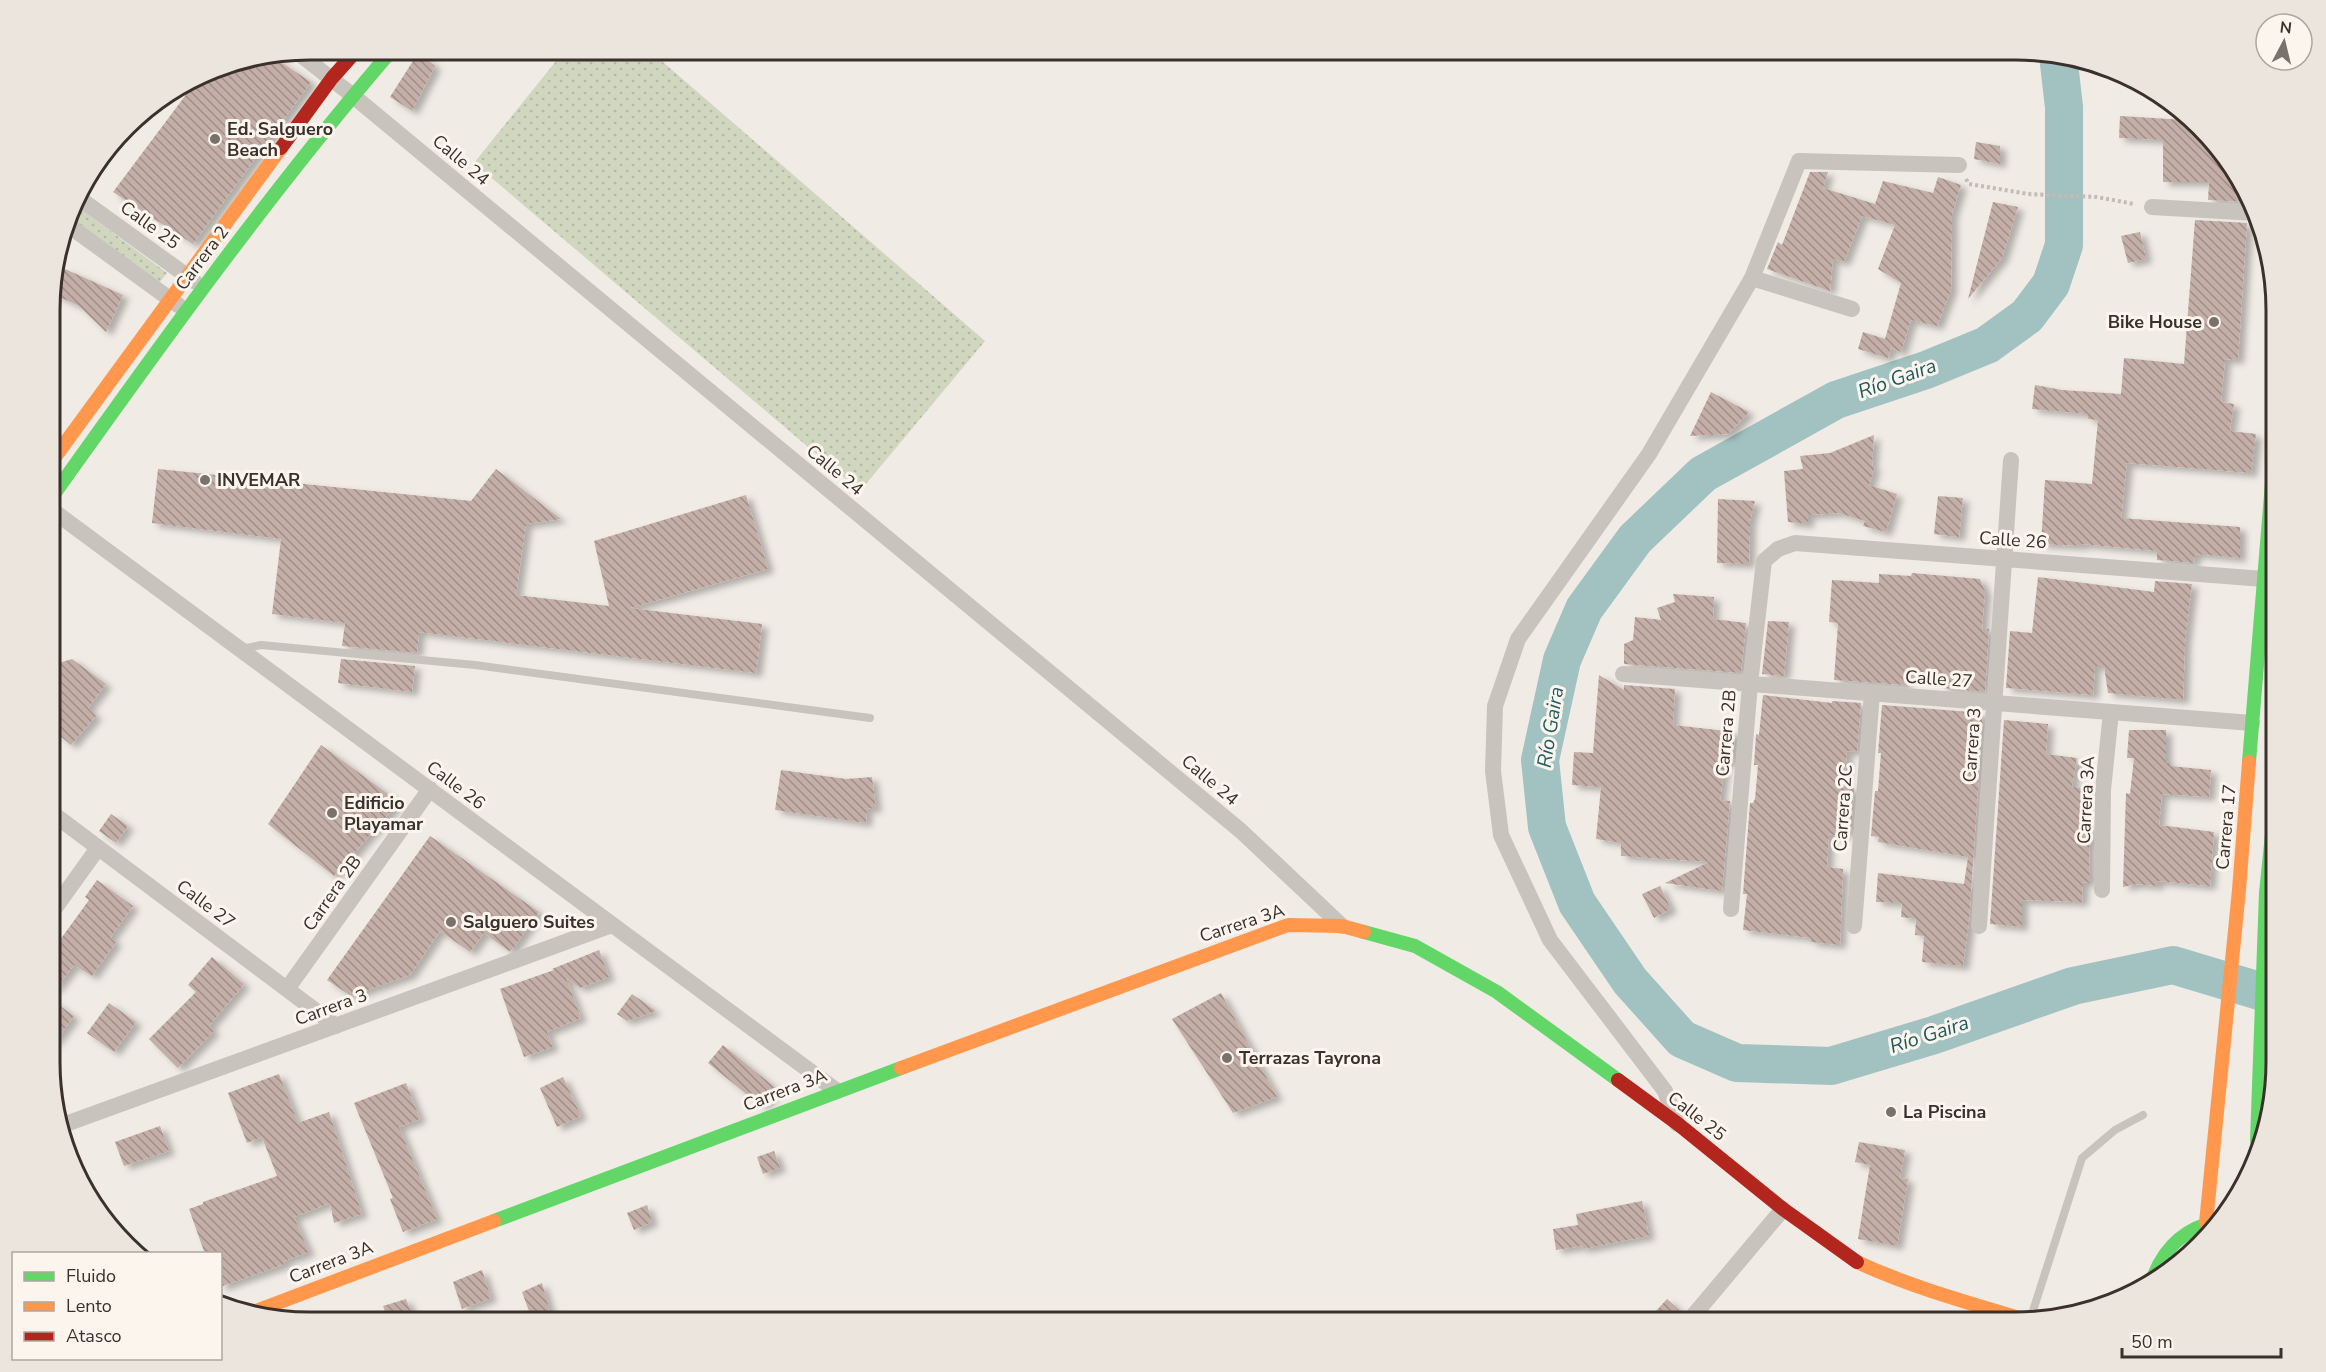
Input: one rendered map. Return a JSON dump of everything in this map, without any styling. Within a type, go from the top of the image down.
[{"type":"street","name":"Calle 24","points":[[308,60],[1241,831],[1342,926]]},
{"type":"street","name":"Carrera 2","points":[[60,450],[332,78],[348,60]]},
{"type":"street","name":"Carrera 2","points":[[60,486],[202,286],[352,95],[383,60]]},
{"type":"street","points":[[1678,1124],[1665,1091],[1550,940],[1501,835],[1493,771],[1495,706],[1518,639],[1649,454],[1752,278],[1799,161],[1959,165]]},
{"type":"street","name":"Calle 25","points":[[85,202],[202,286]]},
{"type":"street","points":[[2152,207],[2246,212]]},
{"type":"street","points":[[73,229],[186,310]]},
{"type":"street","points":[[1752,278],[1852,309]]},
{"type":"street","name":"Carrera 3","points":[[1979,926],[2011,460]]},
{"type":"street","name":"Calle 26","points":[[60,516],[837,1091]]},
{"type":"street","name":"Calle 26","points":[[1764,561],[1778,549],[1795,543],[2264,579]]},
{"type":"street","name":"Carrera 17","points":[[2212,1216],[2217,1099],[2239,890],[2266,555]]},
{"type":"street","name":"Carrera 2B","points":[[1731,909],[1750,684],[1764,561]]},
{"type":"street","name":"Calle 27","points":[[1623,674],[2252,723]]},
{"type":"street","name":"Carrera 2C","points":[[1854,927],[1872,693]]},
{"type":"street","name":"Carrera 3A","points":[[2102,890],[2103,790],[2111,712]]},
{"type":"street","name":"Carrera 2B","points":[[287,989],[429,789]]},
{"type":"street","name":"Calle 27","points":[[60,819],[336,1026]]},
{"type":"street","points":[[60,901],[98,848]]},
{"type":"street","points":[[2257,1124],[2266,892]]},
{"type":"street","name":"Carrera 3","points":[[68,1123],[612,925]]},
{"type":"street","name":"Carrera 3A","points":[[265,1308],[837,1091],[1288,925],[1342,926]]},
{"type":"street","name":"Calle 25","points":[[1342,926],[1415,946],[1497,992],[1678,1124],[1783,1209],[1853,1260],[1887,1276],[2003,1312]]},
{"type":"street","points":[[1696,1312],[1783,1209]]},
{"type":"street","points":[[2155,1270],[2167,1249],[2184,1233],[2206,1224]]},
{"type":"lane","points":[[240,649],[261,645],[474,665],[870,718]]},
{"type":"lane","points":[[2035,1311],[2082,1158],[2115,1130],[2143,1115]]},
{"type":"path","points":[[1959,165],[1969,184],[2028,194],[2097,197],[2152,207]]},
{"type":"green space","points":[[557,60],[661,60],[985,341],[860,491],[474,163]]},
{"type":"green space","points":[[82,210],[167,273],[159,283],[76,223]]},
{"type":"building","points":[[414,60],[427,60],[435,66],[412,111],[390,97]]},
{"type":"building","name":"Ed. Salguero Beach","points":[[278,62],[311,82],[193,244],[113,192],[188,93],[230,73]]},
{"type":"building","points":[[2120,116],[2178,120],[2204,145],[2224,171],[2241,202],[2208,200],[2209,182],[2163,182],[2163,140],[2119,138]]},
{"type":"building","points":[[1976,142],[2000,146],[2000,164],[1974,159]]},
{"type":"building","points":[[1810,172],[1828,172],[1823,188],[1875,204],[1883,181],[1933,193],[1938,177],[1961,185],[1952,214],[1951,290],[1937,326],[1911,320],[1901,352],[1891,348],[1888,358],[1858,349],[1863,332],[1885,339],[1901,283],[1878,269],[1895,225],[1862,216],[1844,262],[1833,259],[1830,291],[1767,269],[1778,242],[1782,245]]},
{"type":"building","points":[[1993,202],[2018,207],[2002,258],[1968,299]]},
{"type":"building","points":[[2195,220],[2247,223],[2238,360],[2225,359],[2221,402],[2234,404],[2230,431],[2256,434],[2251,473],[2127,463],[2121,518],[2240,527],[2240,558],[2195,554],[2194,563],[2157,560],[2157,551],[2082,544],[2082,546],[2041,544],[2045,480],[2092,484],[2098,420],[2088,419],[2088,414],[2032,409],[2035,385],[2062,390],[2121,394],[2124,358],[2184,364]]},
{"type":"building","points":[[2140,232],[2146,259],[2128,263],[2121,236]]},
{"type":"building","points":[[65,269],[123,295],[106,332],[79,306],[61,298]]},
{"type":"building","points":[[1711,392],[1749,412],[1728,434],[1690,436]]},
{"type":"building","points":[[1874,435],[1872,467],[1875,467],[1869,485],[1897,494],[1886,532],[1863,526],[1865,521],[1839,513],[1808,515],[1808,524],[1788,522],[1784,471],[1803,469],[1800,456],[1830,453]]},
{"type":"building","points":[[158,469],[471,501],[496,469],[561,519],[526,524],[516,595],[609,606],[594,541],[746,495],[768,569],[630,608],[762,624],[756,673],[419,632],[417,653],[342,646],[345,623],[272,614],[281,539],[152,523]]},
{"type":"building","points":[[1938,496],[1963,498],[1959,537],[1934,534]]},
{"type":"building","points":[[1718,499],[1755,501],[1750,521],[1749,564],[1717,563]]},
{"type":"building","points":[[1912,573],[1980,579],[1985,591],[1982,629],[1989,629],[1985,692],[1942,688],[1942,677],[1906,674],[1906,685],[1834,680],[1838,623],[1829,622],[1832,580],[1879,583],[1879,574],[1911,576]]},
{"type":"building","points":[[2038,577],[2154,592],[2155,581],[2192,584],[2185,642],[2183,700],[2108,693],[2104,666],[2095,666],[2093,695],[2006,688],[2010,631],[2032,633]]},
{"type":"building","points":[[1673,594],[1714,597],[1713,619],[1746,623],[1741,673],[1624,664],[1624,644],[1633,640],[1635,617],[1661,620],[1657,608],[1675,602]]},
{"type":"building","points":[[1768,621],[1789,622],[1784,676],[1762,674]]},
{"type":"building","points":[[72,659],[106,684],[88,708],[96,716],[71,745],[60,736],[60,663]]},
{"type":"building","points":[[341,659],[415,666],[412,692],[338,683]]},
{"type":"building","points":[[1599,675],[1624,690],[1624,685],[1675,689],[1673,725],[1735,732],[1733,763],[1725,762],[1720,800],[1730,801],[1722,891],[1665,883],[1709,862],[1621,856],[1621,843],[1596,839],[1601,787],[1572,785],[1574,752],[1593,753]]},
{"type":"building","points":[[1763,695],[1832,703],[1832,701],[1861,703],[1857,752],[1847,751],[1844,787],[1854,788],[1851,833],[1843,832],[1843,837],[1829,834],[1827,867],[1843,869],[1840,945],[1811,942],[1811,938],[1743,930],[1747,894],[1743,894],[1750,803],[1753,803],[1755,799],[1758,765],[1754,765],[1756,734],[1759,735]]},
{"type":"building","points":[[1882,705],[1983,713],[1969,922],[1963,966],[1922,962],[1924,936],[1915,935],[1916,919],[1901,917],[1902,903],[1876,902],[1878,873],[1964,884],[1968,857],[1878,842],[1879,837],[1871,836],[1875,791],[1878,791]]},
{"type":"building","points":[[2004,720],[2048,724],[2046,754],[2077,758],[2072,787],[2086,788],[2084,814],[2092,837],[2089,849],[2090,883],[2083,882],[2082,902],[2022,900],[2022,927],[1990,924]]},
{"type":"building","points":[[2129,730],[2166,730],[2166,763],[2170,763],[2170,766],[2211,770],[2209,797],[2162,794],[2159,825],[2214,832],[2210,886],[2158,881],[2158,886],[2137,884],[2123,887],[2126,793],[2130,794],[2134,758],[2127,758]]},
{"type":"building","name":"Edificio Playamar","points":[[321,745],[399,802],[334,876],[268,824]]},
{"type":"building","points":[[781,770],[846,779],[872,777],[876,809],[867,808],[866,823],[775,810]]},
{"type":"building","points":[[111,814],[128,826],[116,843],[99,831]]},
{"type":"building","name":"Salguero Suites","points":[[430,836],[539,912],[512,950],[509,951],[484,933],[470,952],[440,931],[410,975],[351,996],[327,980]]},
{"type":"building","points":[[97,880],[133,906],[110,938],[116,942],[92,976],[74,965],[60,983],[60,940],[89,900],[85,897]]},
{"type":"building","points":[[1660,886],[1671,909],[1654,918],[1642,894]]},
{"type":"building","points":[[599,950],[609,977],[580,988],[566,978],[581,1018],[547,1032],[553,1047],[524,1057],[500,989],[554,970],[552,969]]},
{"type":"building","points":[[212,957],[244,984],[209,1026],[214,1031],[178,1068],[149,1039],[196,992],[188,985]]},
{"type":"building","name":"Terrazas Tayrona","points":[[1221,993],[1277,1097],[1233,1113],[1172,1019]]},
{"type":"building","points":[[632,994],[656,1011],[627,1021],[617,1014]]},
{"type":"building","points":[[109,1003],[136,1022],[114,1052],[87,1033]]},
{"type":"building","points":[[60,1006],[74,1016],[60,1035]]},
{"type":"building","points":[[723,1045],[777,1089],[766,1103],[760,1105],[708,1063]]},
{"type":"building","points":[[279,1074],[298,1123],[329,1112],[362,1214],[334,1223],[330,1203],[294,1217],[309,1252],[284,1261],[285,1264],[222,1286],[222,1252],[204,1252],[189,1209],[277,1176],[262,1137],[247,1143],[228,1093]]},
{"type":"building","points":[[563,1077],[581,1116],[557,1127],[540,1088]]},
{"type":"building","points":[[406,1083],[420,1119],[399,1127],[437,1219],[403,1232],[390,1199],[393,1198],[354,1103]]},
{"type":"building","points":[[160,1126],[169,1151],[124,1166],[115,1142]]},
{"type":"building","points":[[1859,1142],[1905,1150],[1900,1178],[1908,1179],[1897,1246],[1858,1239],[1870,1165],[1855,1162]]},
{"type":"building","points":[[774,1151],[780,1168],[763,1174],[757,1157]]},
{"type":"building","points":[[1642,1201],[1649,1236],[1583,1249],[1582,1246],[1556,1250],[1553,1229],[1578,1225],[1576,1214]]},
{"type":"building","points":[[647,1205],[652,1222],[634,1230],[627,1213]]},
{"type":"building","points":[[482,1270],[491,1298],[462,1309],[453,1282]]},
{"type":"building","points":[[542,1283],[550,1312],[529,1312],[522,1292]]},
{"type":"building","points":[[406,1299],[411,1312],[385,1312],[383,1306]]},
{"type":"building","points":[[1667,1299],[1679,1310],[1677,1312],[1655,1312]]},
{"type":"waterway","name":"Río Gaira","points":[[2059,64],[2064,107],[2064,245],[2051,284],[2027,316],[1987,345],[1926,370],[1836,400],[1703,474],[1635,539],[1584,609],[1562,660],[1540,760],[1547,827],[1577,903],[1630,981],[1682,1039],[1737,1063],[1831,1066],[1934,1035],[2073,986],[2173,965],[2266,993]]},
{"type":"traffic: fast","points":[[60,486],[260,213],[384,60]]},
{"type":"traffic: fast","points":[[2249,762],[2266,555]]},
{"type":"traffic: fast","points":[[2258,1123],[2266,893]]},
{"type":"traffic: fast","points":[[1364,932],[1415,946],[1497,992],[1618,1080]]},
{"type":"traffic: fast","points":[[494,1221],[901,1068]]},
{"type":"traffic: fast","points":[[2158,1268],[2161,1260],[2176,1242],[2206,1224]]},
{"type":"traffic: slow","points":[[60,450],[281,148]]},
{"type":"traffic: slow","points":[[2206,1223],[2239,890],[2249,762]]},
{"type":"traffic: slow","points":[[901,1068],[1288,925],[1342,926],[1364,932]]},
{"type":"traffic: slow","points":[[265,1308],[494,1221]]},
{"type":"traffic: slow","points":[[1857,1262],[1921,1288],[2000,1312]]},
{"type":"traffic: jam","points":[[281,148],[332,78],[348,60]]},
{"type":"traffic: jam","points":[[1618,1080],[1678,1124],[1783,1209],[1857,1262]]},
{"type":"place","name":"Ed. Salguero Beach","points":[[215,139]]},
{"type":"place","name":"Bike House","points":[[2214,322]]},
{"type":"place","name":"INVEMAR","points":[[205,480]]},
{"type":"place","name":"Edificio Playamar","points":[[332,813]]},
{"type":"place","name":"Salguero Suites","points":[[451,922]]},
{"type":"place","name":"Terrazas Tayrona","points":[[1227,1058]]},
{"type":"place","name":"La Piscina","points":[[1891,1112]]}]
